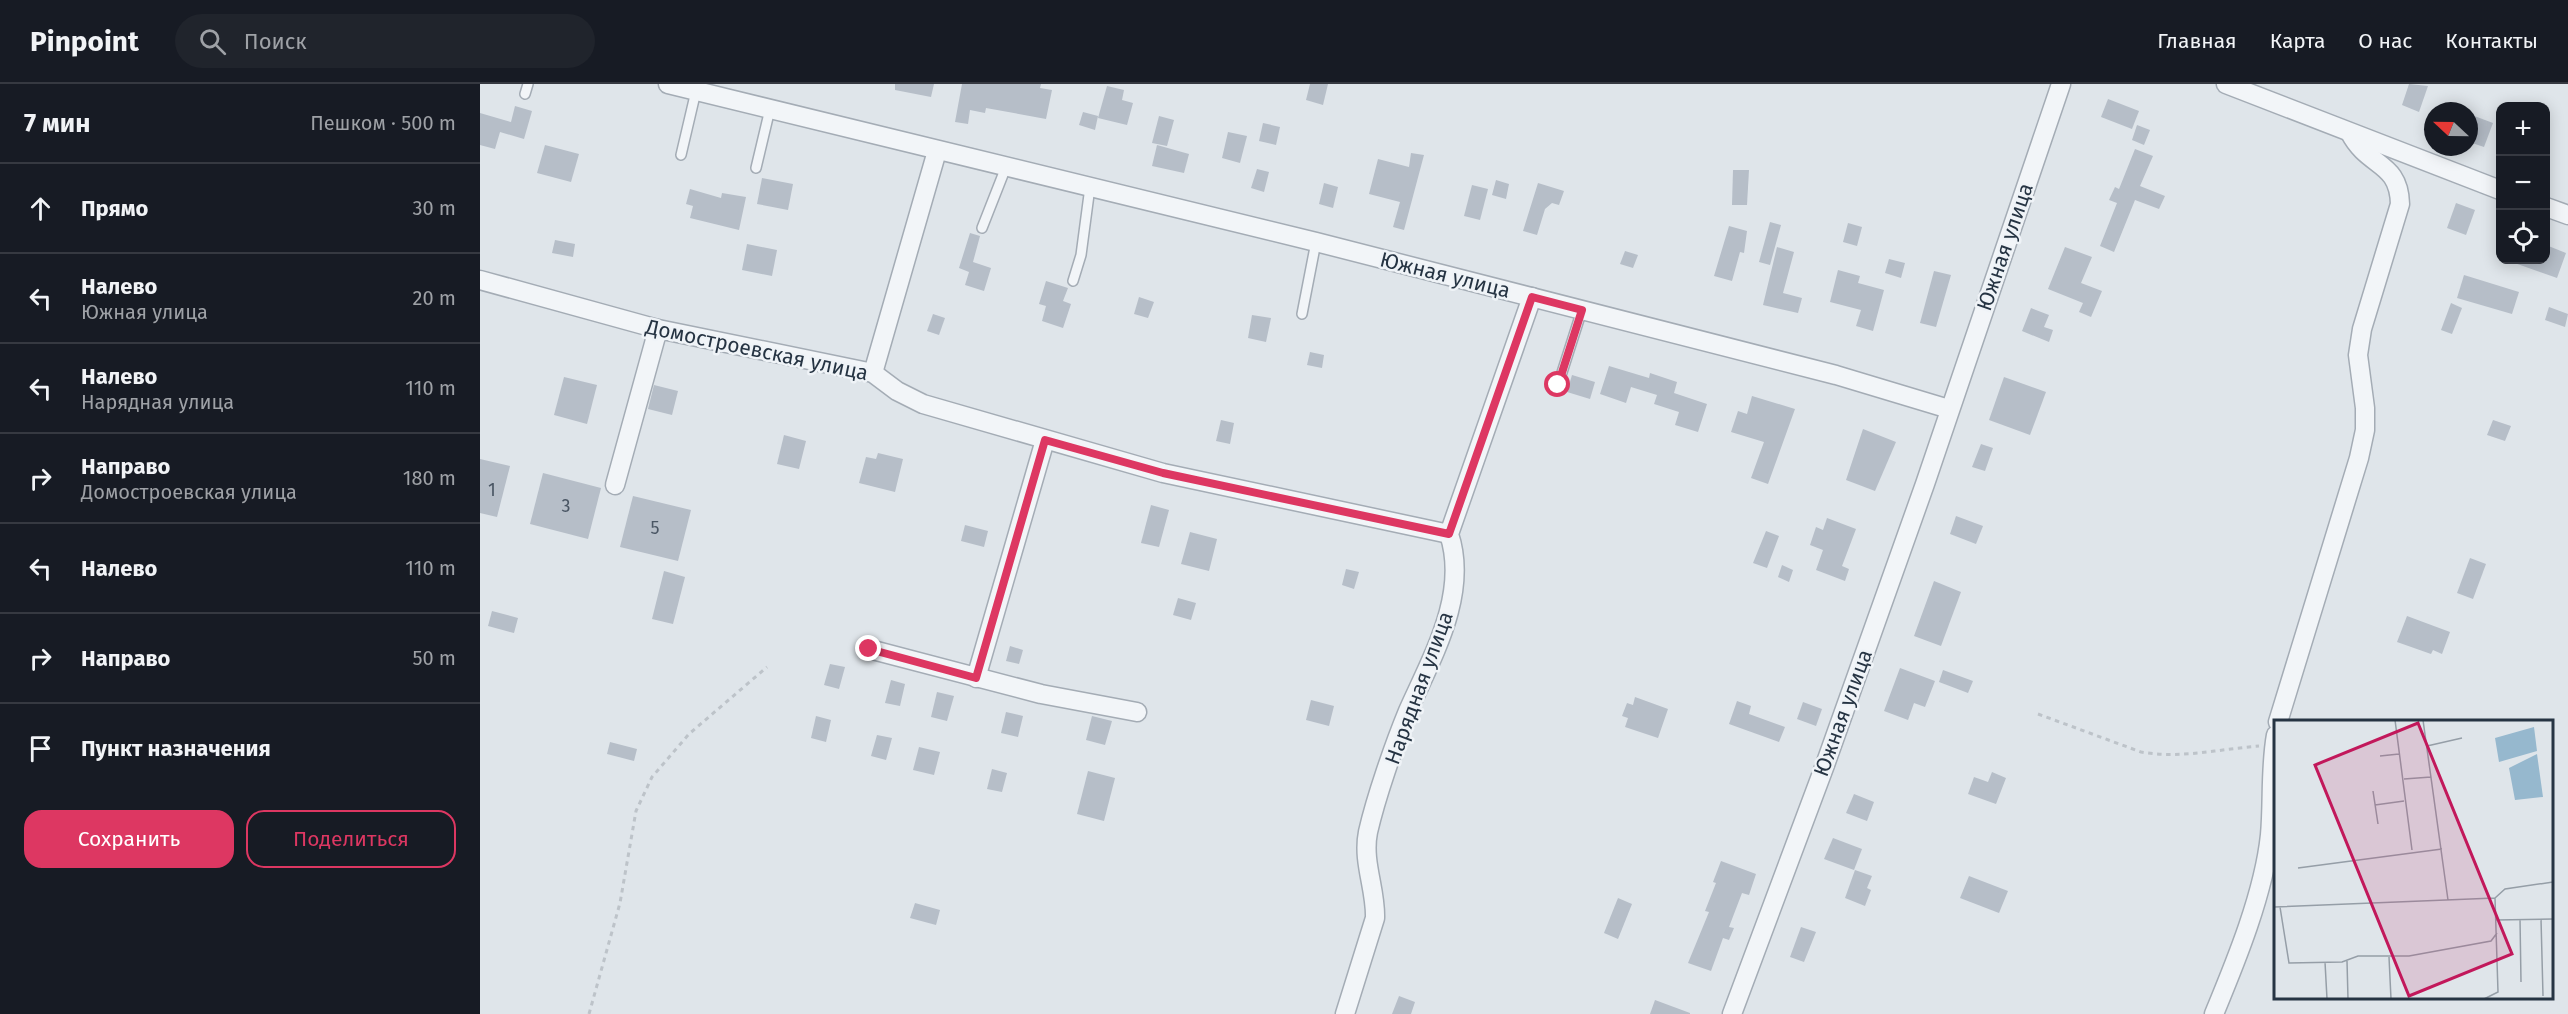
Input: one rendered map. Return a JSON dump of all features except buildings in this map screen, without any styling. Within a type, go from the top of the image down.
[{"type":"street","name":"Южная улица","points":[[668,84],[1316,242],[1836,375],[1950,409]]},
{"type":"street","name":"Южная улица","points":[[1732,1014],[1825,765],[2061,84]]},
{"type":"street","points":[[2226,84],[2253,89],[2350,133],[2496,188]]},
{"type":"street","points":[[2279,720],[2359,458],[2365,430],[2365,408],[2358,355],[2362,329],[2400,204],[2400,187],[2393,174],[2370,158],[2355,143],[2350,133]]},
{"type":"street","points":[[873,373],[937,151]]},
{"type":"street","points":[[2550,208],[2568,215]]},
{"type":"street","name":"Домостроевская улица","points":[[480,280],[658,329],[873,373],[897,391],[923,404],[1163,473],[1449,534]]},
{"type":"street","name":"Нарядная улица","points":[[1345,1014],[1375,918],[1375,905],[1367,867],[1368,832],[1407,714],[1437,647],[1452,595],[1454,551],[1449,534],[1532,297]]},
{"type":"street","points":[[615,485],[658,329]]},
{"type":"street","points":[[976,678],[1045,440]]},
{"type":"street","points":[[869,649],[1041,694],[1137,712]]},
{"type":"street","points":[[2214,1014],[2231,973],[2260,886],[2270,837],[2274,759]]},
{"type":"lane","points":[[525,94],[528,84]]},
{"type":"lane","points":[[681,155],[692,88]]},
{"type":"lane","points":[[756,168],[770,109]]},
{"type":"lane","points":[[982,228],[1006,167]]},
{"type":"lane","points":[[1073,281],[1081,255],[1090,187]]},
{"type":"lane","points":[[1302,314],[1316,242]]},
{"type":"lane","points":[[1558,385],[1582,310]]},
{"type":"path","points":[[589,1014],[620,903],[636,811],[652,777],[689,734],[767,667]]},
{"type":"path","points":[[2038,714],[2141,753],[2157,755],[2181,756],[2274,740]]},
{"type":"route","points":[[869,649],[976,678],[1045,440],[1163,473],[1449,534],[1532,297],[1582,310],[1558,385]]}]
